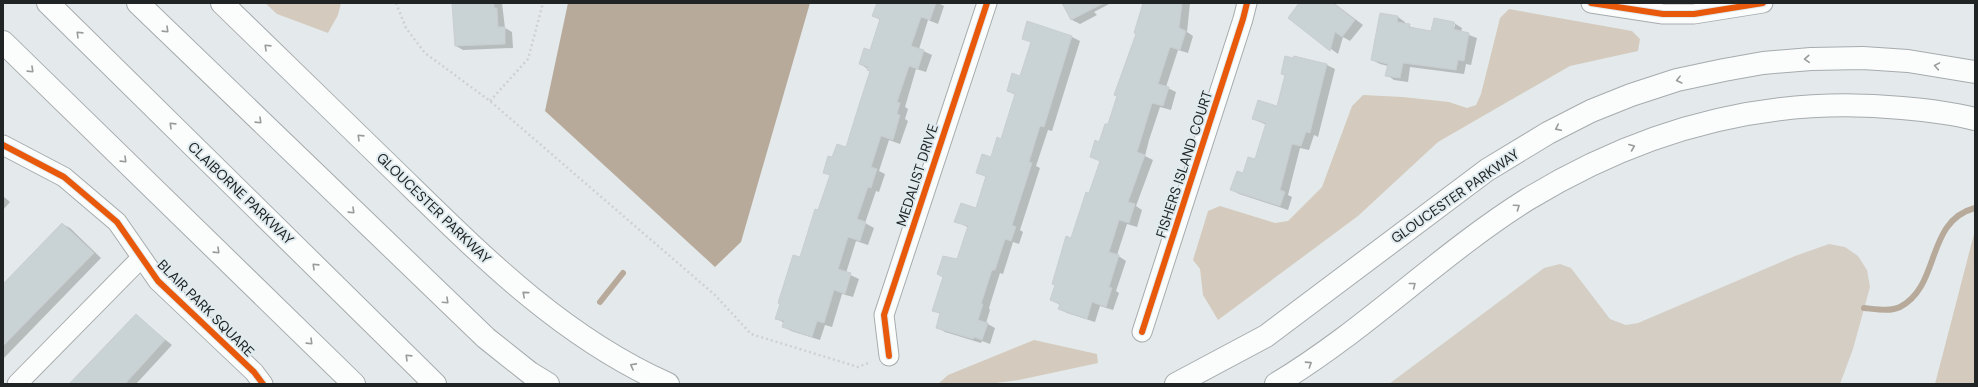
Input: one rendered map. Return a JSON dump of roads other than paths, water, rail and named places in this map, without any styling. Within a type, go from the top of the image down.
[{"type":"main road","name":"CLAIBORNE PARKWAY","points":[[48,3],[435,384]]},
{"type":"main road","points":[[138,3],[486,338],[530,373],[548,384]]},
{"type":"main road","name":"GLOUCESTER PARKWAY","points":[[222,3],[435,211],[527,296],[565,325],[600,348],[668,384]]},
{"type":"main road","points":[[3,42],[354,384]]},
{"type":"main road","name":"GLOUCESTER PARKWAY","points":[[1176,384],[1266,336],[1487,170],[1548,133],[1591,111],[1631,95],[1677,80],[1724,70],[1763,63],[1811,59],[1863,58],[1908,61],[1975,72]]},
{"type":"main road","points":[[1276,384],[1312,362],[1472,239],[1528,199],[1595,162],[1644,142],[1685,127],[1781,108],[1877,106],[1927,110],[1975,119]]},
{"type":"street","name":"MEDALIST DRIVE","points":[[889,356],[884,315],[986,3]]},
{"type":"street","name":"FISHERS ISLAND COURT","points":[[1142,332],[1244,19],[1246,3]]},
{"type":"street","points":[[1591,3],[1670,14],[1694,14],[1763,3]]},
{"type":"street","name":"BLAIR PARK SQUARE","points":[[3,145],[64,177],[117,222],[158,281],[254,372],[264,384]]},
{"type":"street","points":[[17,384],[141,258]]},
{"type":"waterway","points":[[1864,308],[1882,310],[1896,309],[1913,297],[1929,270],[1940,240],[1948,226],[1959,215],[1975,208]]},
{"type":"waterway","points":[[600,302],[623,273]]}]
